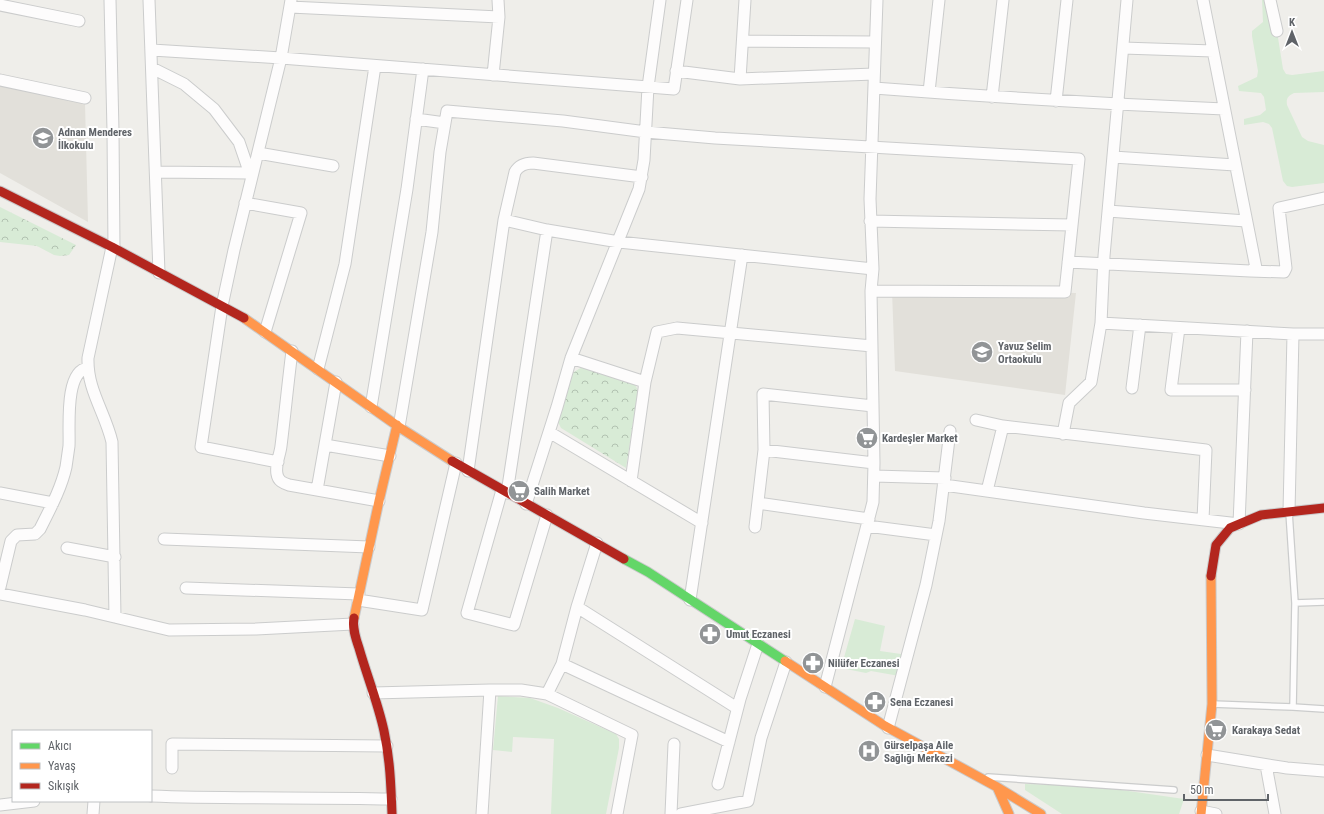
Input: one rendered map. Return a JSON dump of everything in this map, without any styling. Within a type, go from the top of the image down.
[{"type":"main road","points":[[0,191],[113,248],[250,321],[398,426],[468,471],[648,572],[888,728],[997,787],[1041,814]]},
{"type":"main road","points":[[392,814],[387,746],[373,693],[356,640],[353,624],[379,501],[398,426]]},
{"type":"main road","points":[[1198,813],[1207,755],[1212,704],[1211,573],[1216,545],[1230,528],[1261,515],[1324,508]]},
{"type":"main road","points":[[997,787],[1000,814]]},
{"type":"main road","points":[[997,787],[1009,814]]},
{"type":"street","points":[[110,0],[113,131],[113,248],[88,358],[88,368],[92,389],[109,428],[112,442],[116,617]]},
{"type":"street","points":[[149,0],[159,273]]},
{"type":"street","points":[[493,75],[499,17],[498,0]]},
{"type":"street","points":[[526,504],[571,358],[634,204],[642,177],[648,86],[660,0]]},
{"type":"street","points":[[152,50],[281,58],[674,88],[688,0]]},
{"type":"street","points":[[740,79],[745,0]]},
{"type":"street","points":[[825,687],[873,502],[874,463],[871,291],[873,269],[870,221],[877,0]]},
{"type":"street","points":[[929,92],[939,0]]},
{"type":"street","points":[[992,97],[1003,0]]},
{"type":"street","points":[[1056,101],[1067,0]]},
{"type":"street","points":[[1063,434],[1069,403],[1091,382],[1101,323],[1108,211],[1127,0]]},
{"type":"street","points":[[1203,0],[1256,268],[1250,271]]},
{"type":"street","points":[[1270,0],[1277,31]]},
{"type":"street","points":[[278,462],[201,446],[222,306],[251,175],[258,153],[281,58],[290,3],[499,17]]},
{"type":"street","points":[[0,5],[79,20]]},
{"type":"street","points":[[742,41],[876,42]]},
{"type":"street","points":[[1123,48],[1213,51]]},
{"type":"street","points":[[318,369],[345,264],[375,66]]},
{"type":"street","points":[[152,68],[184,84],[214,109],[239,142],[251,175]]},
{"type":"street","points":[[371,407],[406,197],[423,69]]},
{"type":"street","points":[[676,71],[740,79],[874,74]]},
{"type":"street","points":[[0,80],[85,98]]},
{"type":"street","points":[[874,88],[1056,101],[1224,109]]},
{"type":"street","points":[[398,426],[432,232],[440,152],[447,111],[563,121],[646,132],[715,138],[1079,159],[1065,292],[871,291]]},
{"type":"street","points":[[416,119],[445,123]]},
{"type":"street","points":[[258,153],[333,166]]},
{"type":"street","points":[[1113,157],[1235,165]]},
{"type":"street","points":[[468,471],[504,220],[515,172],[518,168],[525,164],[533,163],[642,177]]},
{"type":"street","points":[[156,172],[251,175]]},
{"type":"street","points":[[1068,262],[1284,272],[1286,268],[1279,208],[1324,198]]},
{"type":"street","points":[[245,203],[301,213],[265,332]]},
{"type":"street","points":[[1108,211],[1246,220]]},
{"type":"street","points":[[504,220],[546,230],[618,242],[873,269]]},
{"type":"street","points":[[870,221],[1072,225]]},
{"type":"street","points":[[546,230],[505,492],[467,612],[514,625],[547,515]]},
{"type":"street","points":[[690,600],[742,256]]},
{"type":"street","points":[[1101,323],[1247,332],[1324,334]]},
{"type":"street","points":[[1132,388],[1140,325]]},
{"type":"street","points":[[631,481],[645,382],[657,332],[677,328],[872,346]]},
{"type":"street","points":[[1179,328],[1171,390],[1245,390]]},
{"type":"street","points":[[874,476],[944,482],[987,491],[1239,524],[1247,332]]},
{"type":"street","points":[[1289,512],[1292,334]]},
{"type":"street","points":[[292,351],[278,462],[277,474],[279,480],[283,483],[379,501]]},
{"type":"street","points":[[571,358],[645,382]]},
{"type":"street","points":[[0,587],[11,541],[17,535],[31,535],[37,533],[53,503],[66,467],[69,446],[71,395],[73,384],[78,373],[85,368],[88,368]]},
{"type":"street","points":[[317,490],[336,382]]},
{"type":"street","points":[[755,527],[764,450],[762,394],[873,406]]},
{"type":"street","points":[[976,420],[1003,426],[1063,434],[1206,450],[1203,520]]},
{"type":"street","points":[[987,491],[1003,426]]},
{"type":"street","points":[[888,728],[926,585],[936,535],[950,431]]},
{"type":"street","points":[[549,432],[702,523]]},
{"type":"street","points":[[325,445],[390,456]]},
{"type":"street","points":[[764,450],[874,463]]},
{"type":"street","points":[[186,588],[358,597],[422,610],[456,463]]},
{"type":"street","points":[[0,493],[53,503]]},
{"type":"street","points":[[758,503],[936,535]]},
{"type":"street","points":[[164,538],[369,548]]},
{"type":"street","points":[[547,694],[562,664],[577,607],[597,543]]},
{"type":"street","points":[[67,548],[115,557]]},
{"type":"street","points":[[0,594],[116,617],[169,630],[256,629],[353,624]]},
{"type":"street","points":[[577,607],[738,708]]},
{"type":"street","points":[[718,784],[738,708],[758,644]]},
{"type":"street","points":[[682,814],[748,801],[761,738],[786,662]]},
{"type":"street","points":[[562,664],[729,742]]},
{"type":"street","points":[[482,814],[490,690]]},
{"type":"street","points":[[373,693],[521,690],[547,694],[632,735],[617,814]]},
{"type":"street","points":[[172,768],[172,744],[387,746]]},
{"type":"street","points":[[671,814],[674,744]]},
{"type":"street","points":[[1207,755],[1266,765],[1324,771]]},
{"type":"street","points":[[1266,765],[1275,814]]},
{"type":"street","points":[[152,796],[222,799],[315,797],[391,799]]},
{"type":"street","points":[[0,805],[26,802]]},
{"type":"street","points":[[93,814],[94,802]]},
{"type":"street","points":[[1198,813],[1216,814]]},
{"type":"lane","points":[[1289,512],[1295,603],[1293,707]]},
{"type":"lane","points":[[1295,603],[1324,602]]},
{"type":"lane","points":[[1212,704],[1324,709]]},
{"type":"lane","points":[[978,777],[1174,790]]},
{"type":"shaded area","name":"Adnan Menderes İlkokulu","points":[[0,86],[85,103],[88,222],[0,173]]},
{"type":"shaded area","name":"Yavuz Selim Ortaokulu","points":[[892,291],[1076,293],[1065,395],[895,371]]},
{"type":"green space","points":[[1262,0],[1272,0],[1283,69],[1286,74],[1292,75],[1324,71],[1324,92],[1294,93],[1288,98],[1287,105],[1302,137],[1308,141],[1324,145],[1324,183],[1292,187],[1287,186],[1283,181],[1272,128],[1269,124],[1263,122],[1244,125],[1244,119],[1260,115],[1266,110],[1264,97],[1261,93],[1239,91],[1238,86],[1257,77],[1258,71],[1252,31],[1263,22]]},
{"type":"green space","points":[[0,207],[76,245],[69,255],[60,256],[54,255],[37,246],[0,242]]},
{"type":"green space","points":[[582,367],[634,383],[638,390],[626,468],[561,428],[556,418],[571,374]]},
{"type":"green space","points":[[855,619],[885,626],[880,651],[908,655],[905,677],[871,671],[866,673],[841,668]]},
{"type":"green space","points":[[498,696],[530,698],[558,708],[616,734],[619,739],[619,748],[606,814],[551,814],[554,739],[513,737],[512,752],[493,750]]},
{"type":"green space","points":[[1025,784],[1094,786],[1184,799],[1179,814],[1062,814],[1025,790]]},
{"type":"traffic: fast","points":[[624,559],[648,572],[785,661]]},
{"type":"traffic: slow","points":[[244,318],[399,427],[452,461]]},
{"type":"traffic: slow","points":[[354,618],[397,425]]},
{"type":"traffic: slow","points":[[1201,814],[1212,704],[1211,576]]},
{"type":"traffic: slow","points":[[785,661],[885,726],[997,787],[1009,814]]},
{"type":"traffic: slow","points":[[997,787],[1041,814]]},
{"type":"traffic: jam","points":[[0,191],[112,247],[244,318]]},
{"type":"traffic: jam","points":[[452,461],[624,559]]},
{"type":"traffic: jam","points":[[1211,576],[1216,545],[1230,528],[1261,515],[1324,508]]},
{"type":"traffic: jam","points":[[354,618],[356,637],[376,700],[386,741],[391,783],[392,814]]},
{"type":"place","name":"Adnan Menderes İlkokulu","points":[[43,138]]},
{"type":"place","name":"Yavuz Selim Ortaokulu","points":[[982,352]]},
{"type":"place","name":"Kardeşler Market","points":[[867,438]]},
{"type":"place","name":"Salih Market","points":[[519,491]]},
{"type":"place","name":"Umut Eczanesi","points":[[710,634]]},
{"type":"place","name":"Nilüfer Eczanesi","points":[[813,663]]},
{"type":"place","name":"Sena Eczanesi","points":[[875,702]]},
{"type":"place","name":"Karakaya Sedat","points":[[1216,730]]},
{"type":"place","name":"Gürselpaşa Aile Sağlığı Merkezi","points":[[869,751]]}]
